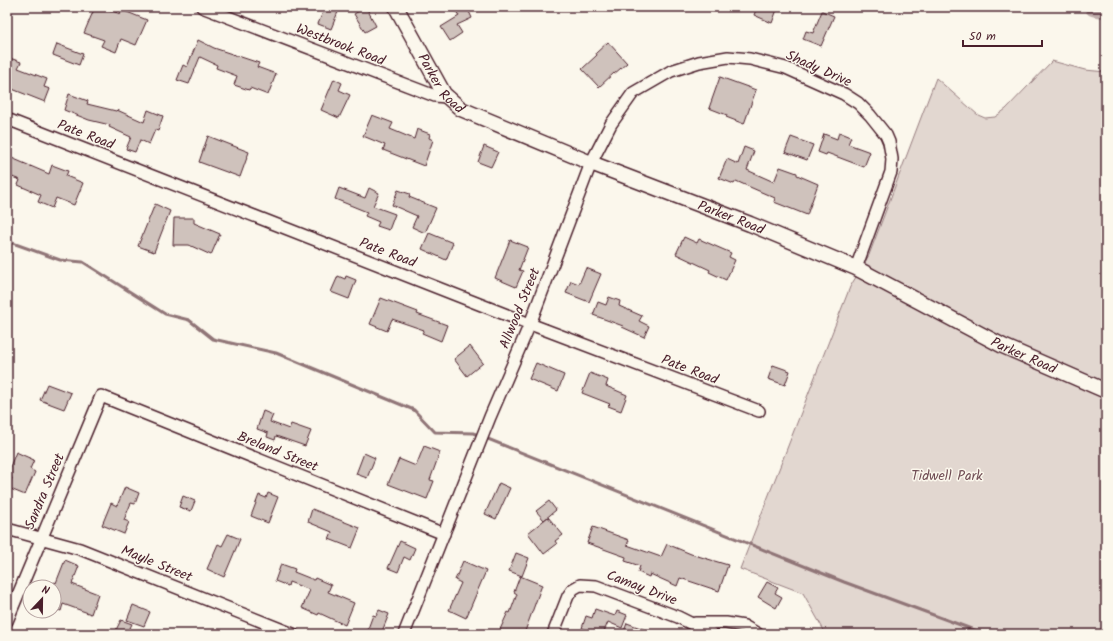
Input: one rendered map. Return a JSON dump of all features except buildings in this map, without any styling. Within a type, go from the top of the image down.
[{"type":"main road","name":"Parker Road","points":[[396,7],[440,97],[461,109],[591,163],[750,224],[856,268],[1003,346],[1106,390]]},
{"type":"street","name":"Westbrook Road","points":[[202,7],[440,97]]},
{"type":"street","name":"Allwood Street","points":[[404,634],[490,417],[530,324],[591,163],[611,124],[634,93],[671,70],[699,62],[728,57]]},
{"type":"street","name":"Shady Drive","points":[[728,57],[750,59],[786,68],[844,94],[858,103],[886,135],[891,148],[891,172],[856,268]]},
{"type":"street","name":"Pate Road","points":[[7,119],[530,324],[759,411]]},
{"type":"street","name":"Breland Street","points":[[101,396],[444,534]]},
{"type":"street","name":"Sandra Street","points":[[7,621],[101,396]]},
{"type":"street","name":"Mayle Street","points":[[7,529],[80,549],[293,634]]},
{"type":"street","name":"Camay Drive","points":[[553,634],[568,596],[580,585],[596,586],[678,617],[712,634]]},
{"type":"street","name":"Camay Drive","points":[[692,624],[726,624],[744,626],[758,634]]},
{"type":"green space","name":"Tidwell Park","points":[[1052,61],[1085,70],[1106,72],[1106,634],[826,634],[803,593],[740,569],[850,287],[869,255],[936,78],[978,115],[985,118],[995,117],[1006,109]]},
{"type":"waterway","points":[[1094,7],[1106,9]]},
{"type":"waterway","points":[[7,241],[60,260],[83,262],[165,314],[189,320],[213,339],[276,353],[414,410],[435,432],[473,433],[844,582],[985,634]]}]
